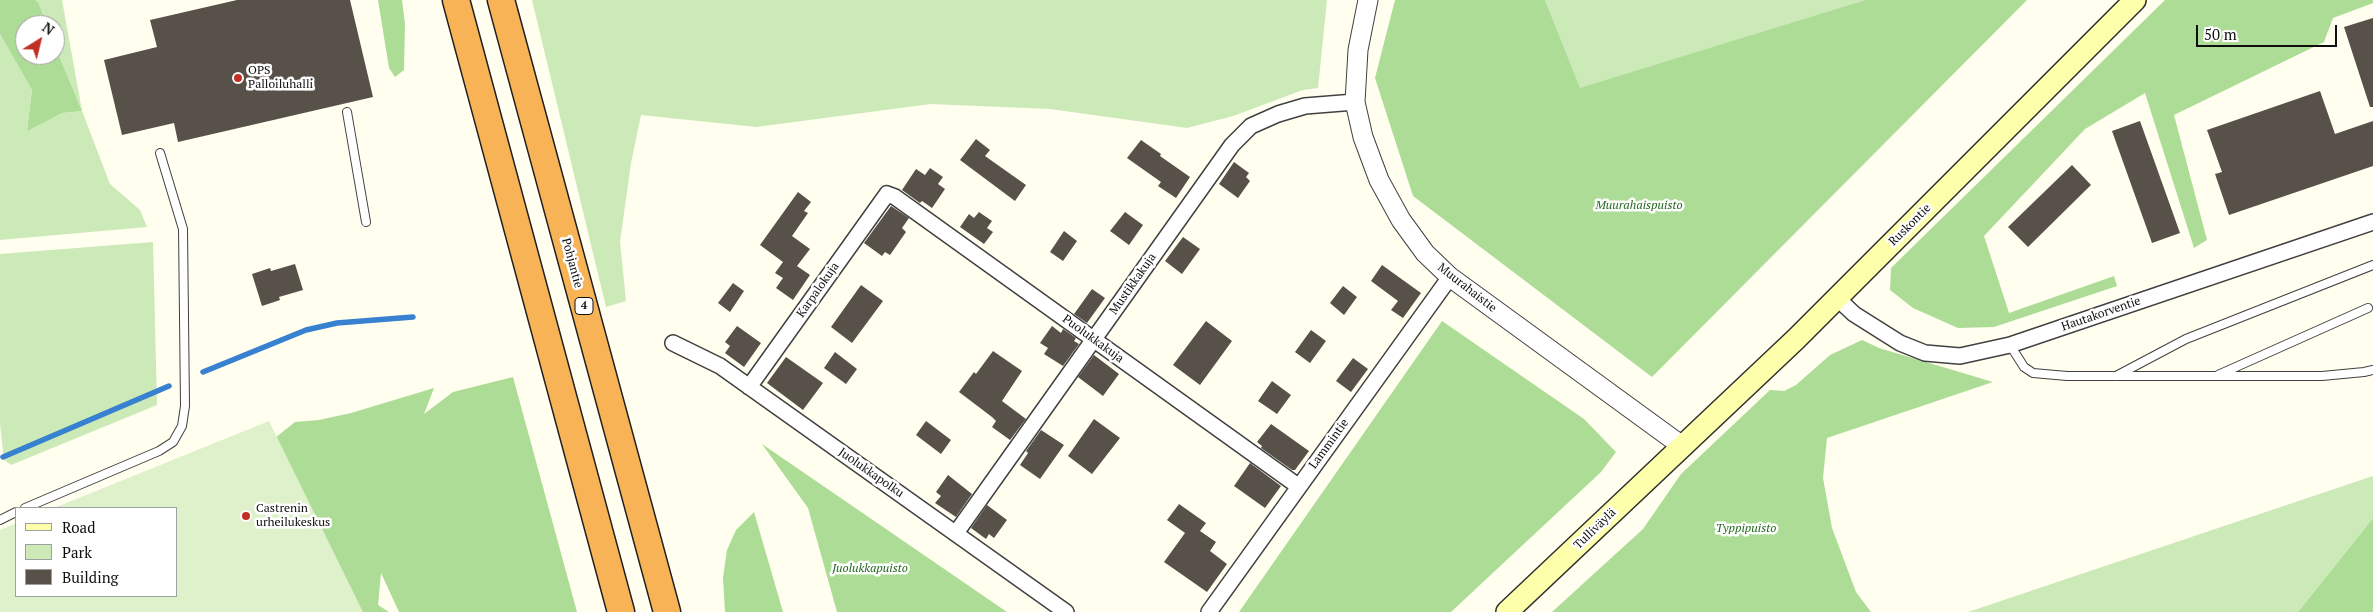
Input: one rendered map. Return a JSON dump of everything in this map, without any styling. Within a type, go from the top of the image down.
[{"type":"highway","points":[[456,0],[621,612]]},
{"type":"highway","name":"Pohjantie","points":[[501,0],[667,612]]},
{"type":"main road","name":"Ruskontie","points":[[1682,446],[1837,298],[2135,0]]},
{"type":"main road","name":"Tulliväylä","points":[[1507,612],[1682,446]]},
{"type":"street","name":"Muurahaistie","points":[[1368,0],[1358,50],[1355,102],[1364,138],[1379,180],[1400,220],[1425,253],[1450,277],[1682,446]]},
{"type":"street","name":"Mustikkakuja","points":[[956,533],[1232,145],[1251,126],[1278,114],[1305,106],[1355,102]]},
{"type":"street","name":"Puolukkakuja","points":[[887,194],[895,197],[1298,486]]},
{"type":"street","name":"Karpalokuja","points":[[749,386],[887,194]]},
{"type":"street","name":"Hautakorventie","points":[[1837,298],[1854,314],[1900,343],[1925,353],[1960,356],[2010,345],[2373,222]]},
{"type":"street","name":"Lammintie","points":[[1209,612],[1450,277]]},
{"type":"street","name":"Juolukkapolku","points":[[673,342],[720,366],[1066,612]]},
{"type":"lane","points":[[347,112],[366,222]]},
{"type":"lane","points":[[27,507],[159,451],[173,442],[182,426],[185,406],[183,229],[160,153]]},
{"type":"lane","points":[[2114,377],[2186,340],[2373,266]]},
{"type":"lane","points":[[2214,377],[2368,308]]},
{"type":"lane","points":[[2010,345],[2024,367],[2033,373],[2067,376],[2322,376],[2373,370]]},
{"type":"lane","points":[[0,520],[15,512]]},
{"type":"green space","points":[[0,0],[35,0],[38,3],[43,15],[15,15],[15,60],[0,34]]},
{"type":"green space","points":[[35,0],[62,0],[65,15],[42,15]]},
{"type":"green space","points":[[378,0],[402,0],[405,24],[404,70],[395,77],[389,68]]},
{"type":"green space","points":[[532,0],[1327,0],[1318,88],[1303,90],[1233,116],[1187,128],[1050,109],[931,104],[756,127],[641,115],[631,163],[620,242],[626,301],[606,307]]},
{"type":"green space","name":"Muurahaispuisto","points":[[1395,0],[1545,0],[1580,88],[1865,0],[2027,0],[1652,377],[1413,196],[1375,78]]},
{"type":"green space","points":[[1545,0],[1865,0],[1580,89]]},
{"type":"green space","points":[[2165,0],[2373,0],[2373,3],[2333,18],[2324,42],[2174,115],[2207,240],[2194,248],[2145,93],[2085,129],[1984,236],[2009,313],[2114,276],[2117,286],[1994,327],[1958,328],[1913,308],[1890,290],[1891,268]]},
{"type":"green space","points":[[65,17],[82,111],[63,65],[65,65]]},
{"type":"green space","points":[[0,34],[15,60],[15,65],[18,65],[32,90],[27,130],[62,113],[82,111],[110,184],[140,210],[147,227],[0,240]]},
{"type":"green space","points":[[18,65],[63,65],[82,111],[62,113],[27,131],[32,90]]},
{"type":"green space","points":[[153,242],[157,405],[11,465],[4,460],[0,424],[0,254]]},
{"type":"green space","points":[[1442,321],[1584,419],[1616,452],[1601,472],[1451,612],[1239,612]]},
{"type":"green space","name":"Typpipuisto","points":[[1862,340],[1879,348],[1993,382],[1827,438],[1823,478],[1832,528],[1856,592],[1871,612],[1552,612],[1643,529],[1681,474],[1770,390],[1784,391],[1796,385],[1830,355]]},
{"type":"green space","points":[[513,377],[577,612],[399,612],[381,573],[378,605],[389,612],[317,612],[275,438],[295,422],[319,420],[351,413],[434,388],[424,414],[453,392]]},
{"type":"green space","name":"Castrenin urheilukeskus","points":[[269,421],[363,612],[0,612],[0,530],[15,523],[15,597],[178,597],[178,507],[56,507]]},
{"type":"green space","name":"Juolukkapuisto","points":[[762,444],[1007,612],[837,612],[808,508]]},
{"type":"green space","points":[[2373,476],[2373,518],[2298,612],[1968,612]]},
{"type":"green space","points":[[754,512],[783,612],[725,612],[723,578],[727,550],[736,530]]},
{"type":"green space","points":[[2373,518],[2373,612],[2298,612]]},
{"type":"building","name":"OPS Palloiluhalli","points":[[237,0],[350,0],[373,97],[178,142],[174,123],[122,135],[104,60],[157,47],[150,20]]},
{"type":"building","points":[[2373,18],[2373,107],[2370,107],[2344,27]]},
{"type":"building","points":[[2320,91],[2335,134],[2373,121],[2373,166],[2229,215],[2215,174],[2222,172],[2207,130]]},
{"type":"building","points":[[2140,121],[2180,233],[2152,243],[2112,131]]},
{"type":"building","points":[[976,139],[990,150],[985,156],[1026,185],[1015,201],[960,160]]},
{"type":"building","points":[[1141,140],[1190,177],[1176,198],[1158,186],[1161,182],[1127,158]]},
{"type":"building","points":[[1234,162],[1249,173],[1246,177],[1250,181],[1238,198],[1219,184]]},
{"type":"building","points":[[2072,165],[2091,185],[2028,247],[2008,227]]},
{"type":"building","points":[[930,168],[943,177],[938,184],[945,189],[932,208],[922,201],[920,203],[902,190],[916,169],[925,175]]},
{"type":"building","points":[[798,192],[811,202],[804,211],[808,213],[792,236],[810,249],[797,266],[810,275],[793,300],[776,288],[783,278],[775,273],[783,262],[760,245]]},
{"type":"building","points":[[891,206],[909,218],[902,228],[906,232],[890,255],[885,252],[882,256],[864,243]]},
{"type":"building","points":[[979,212],[992,221],[987,228],[993,232],[984,244],[960,227],[969,214],[974,218]]},
{"type":"building","points":[[1125,212],[1143,225],[1129,245],[1110,231]]},
{"type":"building","points":[[1064,231],[1077,241],[1063,261],[1050,252]]},
{"type":"building","points":[[1183,237],[1200,249],[1182,274],[1165,261]]},
{"type":"building","points":[[295,264],[303,290],[279,297],[280,300],[262,306],[252,274],[270,268],[271,271]]},
{"type":"building","points":[[1382,265],[1421,293],[1403,318],[1391,310],[1398,301],[1371,281]]},
{"type":"building","points":[[733,283],[744,291],[730,312],[718,303]]},
{"type":"building","points":[[861,285],[883,301],[852,343],[831,327]]},
{"type":"building","points":[[1343,286],[1357,297],[1344,315],[1330,303]]},
{"type":"building","points":[[1092,289],[1105,298],[1087,323],[1074,314]]},
{"type":"building","points":[[1206,321],[1232,341],[1200,385],[1173,365]]},
{"type":"building","points":[[737,326],[761,343],[744,367],[725,353],[730,346],[725,342]]},
{"type":"building","points":[[1052,326],[1061,333],[1063,329],[1076,338],[1074,341],[1079,344],[1063,366],[1044,354],[1048,348],[1040,343]]},
{"type":"building","points":[[1311,330],[1326,341],[1310,363],[1295,352]]},
{"type":"building","points":[[993,351],[1022,371],[1002,401],[1026,419],[1010,440],[992,427],[996,421],[992,417],[959,392],[974,372],[976,374]]},
{"type":"building","points":[[835,352],[857,369],[846,384],[824,368]]},
{"type":"building","points":[[1094,355],[1119,374],[1103,396],[1078,377]]},
{"type":"building","points":[[786,357],[823,383],[803,410],[767,383]]},
{"type":"building","points":[[1353,358],[1368,369],[1351,392],[1336,381]]},
{"type":"building","points":[[1272,381],[1291,395],[1277,414],[1258,401]]},
{"type":"building","points":[[1094,419],[1120,438],[1092,474],[1068,456]]},
{"type":"building","points":[[926,421],[951,440],[941,454],[916,435]]},
{"type":"building","points":[[1271,424],[1309,451],[1295,470],[1292,470],[1261,448],[1262,446],[1257,442]]},
{"type":"building","points":[[1041,430],[1064,445],[1040,479],[1020,465],[1028,453],[1026,451]]},
{"type":"building","points":[[1250,463],[1281,486],[1265,508],[1234,486]]},
{"type":"building","points":[[948,475],[972,494],[956,517],[935,503],[941,496],[936,492]]},
{"type":"building","points":[[1179,504],[1206,523],[1200,531],[1216,542],[1210,551],[1227,564],[1207,592],[1164,562],[1185,533],[1167,520]]},
{"type":"building","points":[[987,505],[1007,520],[994,538],[989,534],[986,539],[971,528]]},
{"type":"waterway","points":[[203,372],[306,330],[337,323],[413,317]]},
{"type":"waterway","points":[[3,457],[169,386]]},
{"type":"place","name":"OPS Palloiluhalli","points":[[238,78]]},
{"type":"place","name":"Castrenin urheilukeskus","points":[[246,516]]}]
